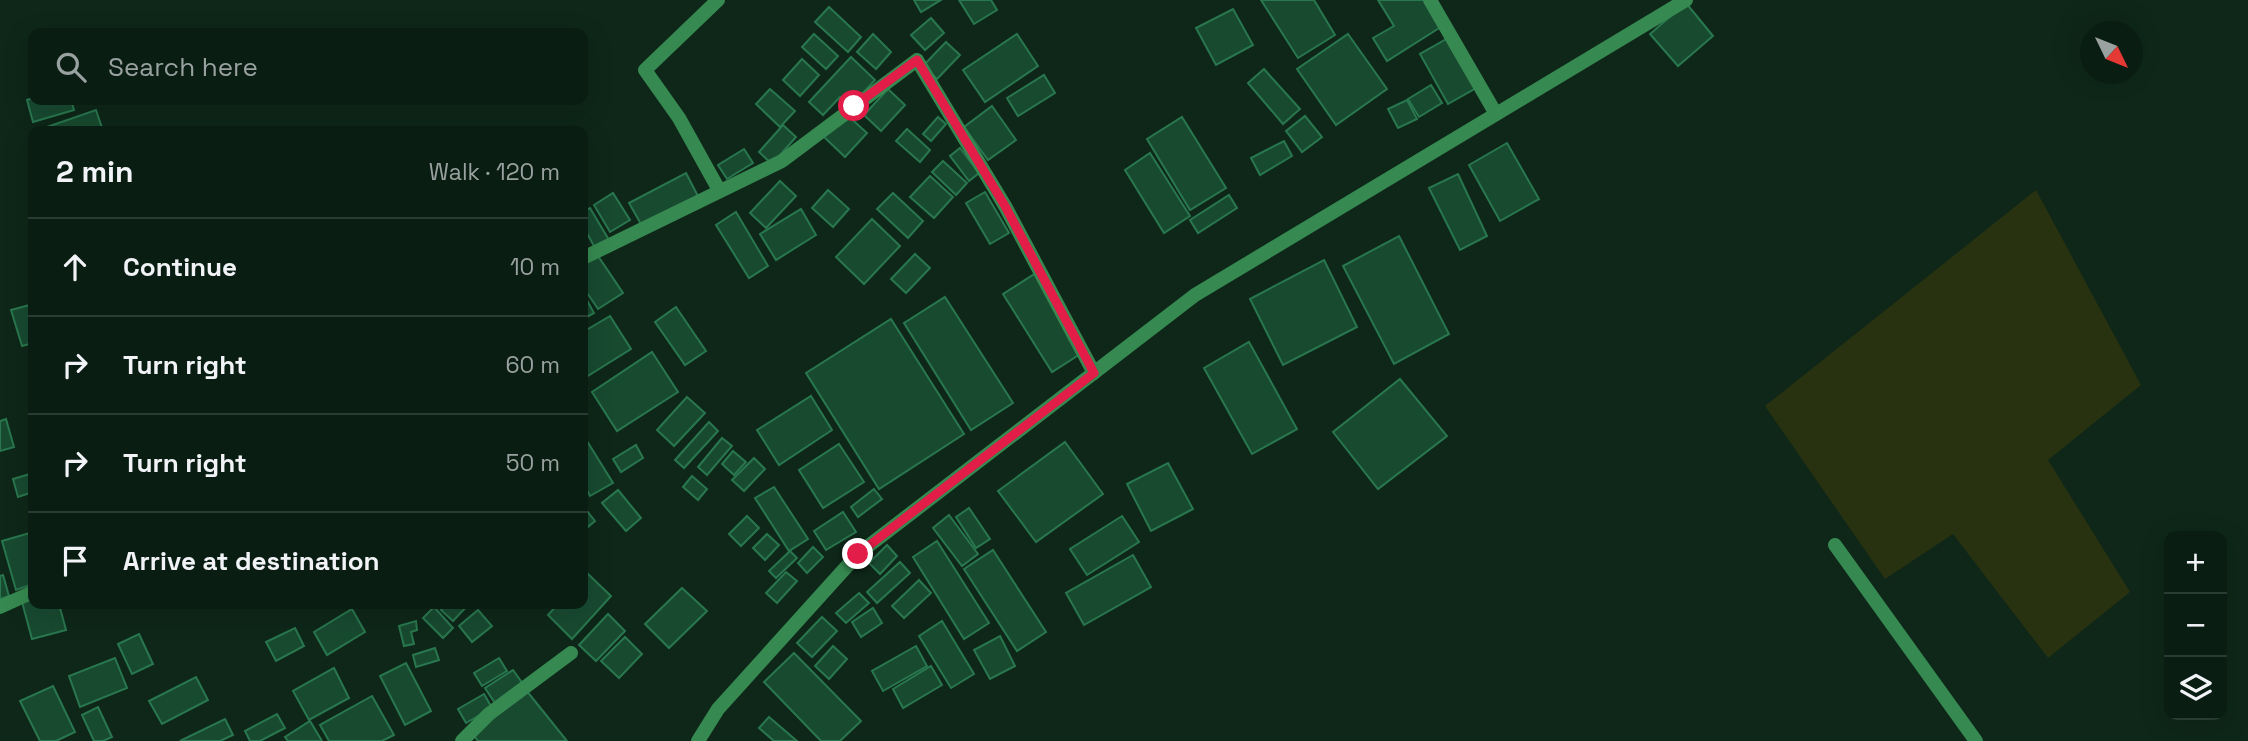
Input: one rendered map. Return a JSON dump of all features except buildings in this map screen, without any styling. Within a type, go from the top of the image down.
[{"type":"street","points":[[718,0],[645,70],[679,118],[719,190]]},
{"type":"street","points":[[1430,0],[1496,114]]},
{"type":"street","points":[[698,741],[719,709],[858,554],[1195,295],[1686,0]]},
{"type":"street","points":[[588,256],[782,161],[917,60],[1005,206],[1094,373]]},
{"type":"street","points":[[1835,545],[1976,741]]},
{"type":"street","points":[[0,607],[28,594]]},
{"type":"street","points":[[462,741],[489,715],[571,653]]},
{"type":"green space","points":[[2036,190],[2141,385],[2048,460],[2130,592],[2048,658],[1953,534],[1885,579],[1765,406]]},
{"type":"route","points":[[854,106],[917,60],[1005,206],[1094,373],[858,554]]}]
